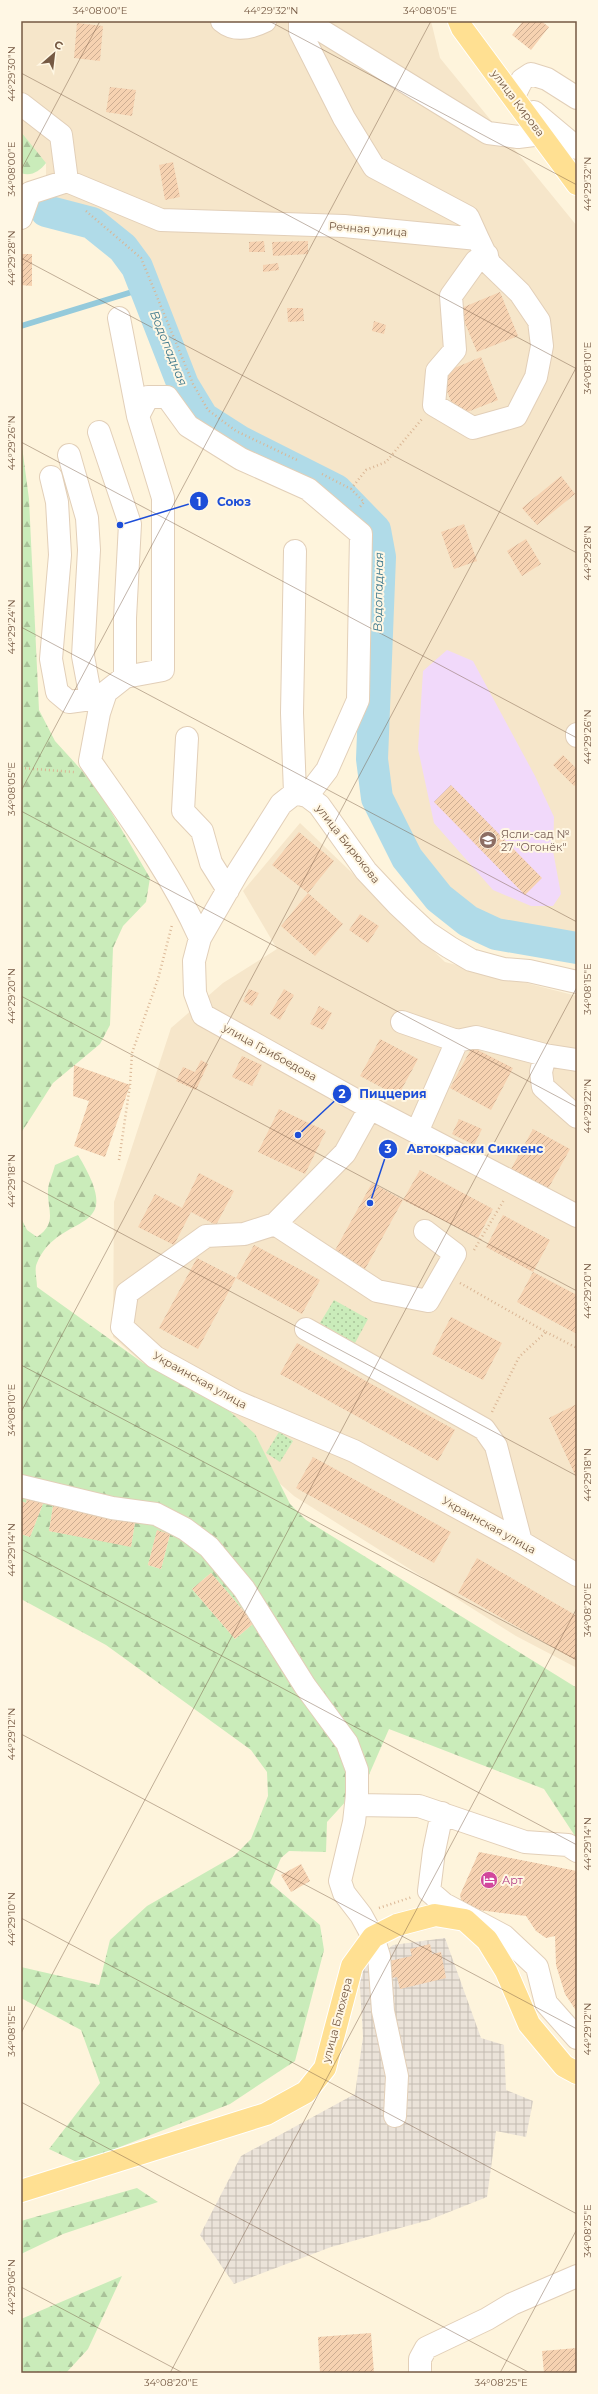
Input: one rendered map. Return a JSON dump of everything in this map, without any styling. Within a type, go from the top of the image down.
[{"type":"main road","name":"улица Кирова","points":[[459,21],[462,28],[577,184]]},
{"type":"main road","points":[[469,21],[519,97],[539,131]]},
{"type":"main road","name":"улица Блюхера","points":[[21,2191],[266,2114],[306,2092],[325,2068],[352,1966],[373,1937],[397,1925],[435,1915],[465,1920],[487,1940],[506,1971],[529,2024],[564,2066],[577,2073]]},
{"type":"street","points":[[222,21],[226,25],[248,29],[265,21]]},
{"type":"street","points":[[300,21],[300,32],[344,118],[374,167],[468,217],[483,247],[490,264],[520,293],[539,322],[542,346],[536,377],[516,416],[473,428],[434,405],[437,371],[455,350],[451,296],[476,261],[483,247]]},
{"type":"street","points":[[306,21],[332,29],[488,133],[518,138],[539,131]]},
{"type":"street","points":[[577,98],[547,79],[531,74],[522,80],[519,97],[577,148]]},
{"type":"street","points":[[21,104],[61,135],[71,182],[30,193],[21,218]]},
{"type":"street","name":"Речная улица","points":[[71,182],[160,220],[344,226],[483,247]]},
{"type":"street","points":[[51,478],[57,502],[60,555],[51,659],[57,692],[69,702],[99,695],[125,677],[163,670],[163,498],[138,416],[119,318]]},
{"type":"street","name":"улица Грибоедова","points":[[138,416],[148,397],[167,397],[188,426],[241,459],[308,489],[361,534],[358,700],[326,770],[301,795],[281,804],[200,938],[194,961],[195,993],[203,1014],[370,1108],[577,1216]]},
{"type":"street","points":[[99,432],[130,524],[125,618],[125,677]]},
{"type":"street","points":[[68,456],[87,518],[89,550],[83,656],[99,695],[99,713],[90,761],[187,909],[200,938]]},
{"type":"street","points":[[295,551],[292,713],[301,795]]},
{"type":"street","points":[[187,738],[184,811],[202,831],[211,863],[228,890]]},
{"type":"street","name":"улица Бирюкова","points":[[301,795],[319,805],[366,871],[398,905],[428,933],[472,960],[504,970],[529,971],[577,982]]},
{"type":"street","points":[[402,1022],[457,1042],[476,1037],[545,1055],[577,1060]]},
{"type":"street","points":[[417,1132],[457,1042]]},
{"type":"street","points":[[545,1055],[541,1072],[543,1087],[577,1117]]},
{"type":"street","name":"Украинская улица","points":[[370,1108],[345,1153],[275,1224],[244,1234],[206,1236],[127,1293],[122,1327],[155,1357],[235,1401],[354,1451],[521,1542],[577,1575]]},
{"type":"street","points":[[275,1224],[378,1291],[428,1301],[455,1254],[425,1231]]},
{"type":"street","points":[[306,1329],[484,1429],[496,1446],[521,1542]]},
{"type":"street","points":[[21,1486],[112,1508],[156,1514],[185,1529],[209,1547],[244,1589],[304,1686],[347,1743],[357,1770],[356,1805],[340,1881],[344,1893],[361,1915],[373,1937],[379,1956],[383,2011],[396,2076],[395,2116]]},
{"type":"street","points":[[356,1805],[419,1806],[525,1842],[568,1845],[577,1851]]},
{"type":"street","points":[[442,1813],[434,1851],[429,1891],[444,1904],[504,1936],[537,1967],[546,2003],[577,2038]]},
{"type":"street","points":[[420,2373],[420,2359],[426,2348],[487,2319],[512,2304],[577,2276]]},
{"type":"path","points":[[71,182],[75,203],[127,244],[141,258],[193,384],[208,410],[236,430],[298,461]]},
{"type":"path","points":[[351,488],[366,470],[386,462],[434,405]]},
{"type":"path","points":[[318,471],[351,488],[364,502]]},
{"type":"path","points":[[21,768],[100,775]]},
{"type":"path","points":[[119,1160],[130,1085],[132,1053],[158,979],[171,927],[187,909]]},
{"type":"path","points":[[472,1253],[490,1227],[514,1182]]},
{"type":"path","points":[[459,1282],[577,1348]]},
{"type":"path","points":[[484,1429],[519,1357],[546,1332]]},
{"type":"path","points":[[361,1915],[429,1891]]},
{"type":"shaded area","points":[[21,21],[431,21],[440,58],[577,226],[577,962],[495,947],[447,916],[389,824],[385,552],[341,506],[211,436],[136,259],[58,211],[46,211],[46,163],[21,150]]},
{"type":"shaded area","points":[[447,650],[473,661],[535,776],[554,817],[553,851],[561,894],[553,906],[531,906],[493,890],[434,823],[418,749],[423,671]]},
{"type":"shaded area","points":[[300,823],[445,962],[577,996],[577,1668],[516,1636],[294,1496],[113,1337],[114,1202],[171,1028],[223,983],[277,949],[243,891]]},
{"type":"shaded area","points":[[445,1938],[481,2038],[504,2045],[506,2090],[533,2101],[526,2137],[496,2131],[487,2197],[429,2220],[331,2247],[234,2284],[200,2235],[241,2156],[355,2094],[363,2037],[359,1972],[393,1945]]},
{"type":"green space","points":[[21,132],[46,163],[38,171],[32,174],[21,173]]},
{"type":"green space","points":[[21,439],[29,499],[39,710],[55,741],[96,786],[150,878],[146,902],[123,926],[113,948],[110,1025],[100,1044],[53,1083],[21,1133]]},
{"type":"green space","points":[[78,1155],[92,1182],[96,1200],[94,1212],[85,1220],[60,1235],[47,1246],[36,1265],[37,1287],[143,1363],[226,1408],[255,1434],[290,1504],[306,1520],[577,1688],[577,1839],[544,1789],[389,1729],[368,1777],[327,1822],[326,1852],[289,1851],[281,1858],[270,1883],[320,1925],[324,1950],[295,2061],[230,2104],[79,2163],[49,2149],[100,2083],[81,2030],[21,1998],[21,1967],[99,1985],[110,1940],[147,1906],[234,1856],[251,1839],[268,1796],[267,1772],[251,1750],[106,1645],[21,1599],[21,1534],[30,1537],[44,1501],[28,1495],[26,1503],[21,1501],[21,1218],[27,1230],[37,1237],[47,1226],[50,1216],[48,1189],[55,1165]],"holes":[[[53,1506],[135,1522],[131,1546],[49,1531]],[[157,1531],[170,1534],[161,1569],[148,1565]],[[211,1573],[254,1623],[235,1639],[192,1589]]]},
{"type":"green space","points":[[334,1300],[368,1319],[355,1343],[320,1323]]},
{"type":"green space","points":[[279,1432],[293,1441],[280,1462],[266,1453]]},
{"type":"green space","points":[[137,2188],[158,2202],[63,2234],[21,2254],[21,2221]]},
{"type":"green space","points":[[122,2276],[88,2349],[66,2373],[21,2373],[21,2319]]},
{"type":"building","points":[[523,21],[541,21],[549,27],[531,50],[512,35]]},
{"type":"building","points":[[77,23],[103,26],[100,61],[74,58]]},
{"type":"building","points":[[110,87],[136,90],[132,116],[106,112]]},
{"type":"building","points":[[173,162],[180,197],[165,200],[159,165]]},
{"type":"building","points":[[264,241],[265,252],[249,252],[249,242]]},
{"type":"building","points":[[308,241],[308,254],[273,256],[272,242]]},
{"type":"building","points":[[21,254],[32,254],[32,286],[21,285]]},
{"type":"building","points":[[278,263],[279,270],[263,272],[263,265]]},
{"type":"building","points":[[500,292],[518,336],[477,352],[459,309]]},
{"type":"building","points":[[287,308],[303,308],[304,321],[288,322]]},
{"type":"building","points":[[374,321],[386,325],[384,334],[372,331]]},
{"type":"building","points":[[481,357],[498,400],[457,416],[440,374]]},
{"type":"building","points":[[561,476],[575,494],[537,525],[522,508]]},
{"type":"building","points":[[464,524],[477,561],[454,569],[441,532]]},
{"type":"building","points":[[526,539],[541,564],[522,576],[507,551]]},
{"type":"building","points":[[563,755],[577,769],[577,783],[574,786],[553,765]]},
{"type":"building","name":"Ясли-сад № 27 \"Огонёк\"","points":[[451,785],[542,878],[525,895],[434,802]]},
{"type":"building","points":[[299,832],[334,861],[308,893],[272,865]]},
{"type":"building","points":[[308,893],[343,924],[315,956],[281,926]]},
{"type":"building","points":[[360,914],[379,926],[368,943],[349,930]]},
{"type":"building","points":[[249,989],[259,993],[252,1006],[243,1001]]},
{"type":"building","points":[[284,989],[294,995],[280,1020],[270,1014]]},
{"type":"building","points":[[319,1006],[332,1013],[323,1030],[310,1024]]},
{"type":"building","points":[[380,1039],[418,1059],[398,1096],[360,1076]]},
{"type":"building","points":[[472,1047],[513,1068],[491,1110],[450,1088]]},
{"type":"building","points":[[242,1056],[262,1065],[252,1086],[232,1077]]},
{"type":"building","points":[[201,1060],[208,1064],[196,1090],[176,1081],[183,1067],[195,1072]]},
{"type":"building","points":[[74,1065],[130,1085],[105,1157],[74,1146],[89,1101],[73,1096]]},
{"type":"building","points":[[279,1109],[326,1131],[305,1174],[258,1152]]},
{"type":"building","points":[[459,1119],[482,1129],[474,1145],[452,1134]]},
{"type":"building","points":[[533,1129],[570,1149],[548,1189],[511,1169]]},
{"type":"building","points":[[420,1170],[493,1209],[478,1238],[403,1200]]},
{"type":"building","points":[[199,1173],[234,1191],[216,1225],[191,1212],[174,1245],[138,1227],[155,1194],[182,1208]]},
{"type":"building","points":[[372,1183],[403,1200],[364,1271],[333,1254]]},
{"type":"building","points":[[503,1215],[550,1240],[533,1272],[486,1247]]},
{"type":"building","points":[[254,1245],[320,1280],[302,1314],[236,1278]]},
{"type":"building","points":[[197,1258],[236,1278],[198,1349],[159,1328]]},
{"type":"building","points":[[533,1272],[577,1295],[577,1334],[517,1302]]},
{"type":"building","points":[[451,1317],[502,1343],[483,1380],[432,1354]]},
{"type":"building","points":[[297,1343],[455,1430],[438,1461],[280,1374]]},
{"type":"building","points":[[577,1404],[577,1479],[549,1418]]},
{"type":"building","points":[[313,1457],[451,1532],[434,1563],[296,1488]]},
{"type":"building","points":[[28,1495],[44,1501],[30,1537],[21,1534],[21,1501],[26,1503]]},
{"type":"building","points":[[53,1506],[135,1522],[131,1547],[49,1531]]},
{"type":"building","points":[[157,1530],[170,1534],[161,1569],[148,1565]]},
{"type":"building","points":[[477,1558],[577,1616],[577,1661],[458,1593]]},
{"type":"building","points":[[211,1573],[254,1623],[235,1639],[192,1589]]},
{"type":"building","points":[[479,1852],[577,1871],[577,2012],[565,1994],[556,1965],[555,1936],[546,1938],[536,1931],[526,1916],[463,1908],[460,1895]]},
{"type":"building","points":[[301,1864],[310,1881],[291,1892],[281,1875]]},
{"type":"building","points":[[430,1944],[432,1954],[441,1952],[446,1978],[400,1989],[397,1977],[392,1978],[389,1961],[412,1956],[410,1949]]},
{"type":"building","points":[[371,2333],[374,2373],[320,2373],[318,2337]]},
{"type":"building","points":[[577,2348],[577,2373],[544,2373],[542,2351]]},
{"type":"waterway","name":"Водопадная","points":[[46,211],[92,223],[123,248],[137,267],[183,385],[203,418],[239,441],[336,490],[375,530],[380,557],[372,759],[377,798],[407,858],[439,898],[468,921],[496,934],[577,948]]},
{"type":"waterway","points":[[21,326],[145,288]]},
{"type":"place","name":"Союз","points":[[120,525]]},
{"type":"place","name":"Ясли-сад № 27 \"Огонёк\"","points":[[488,840]]},
{"type":"place","name":"Пиццерия","points":[[298,1135]]},
{"type":"place","name":"Автокраски Сиккенс","points":[[370,1203]]},
{"type":"place","name":"Арт","points":[[489,1880]]}]
